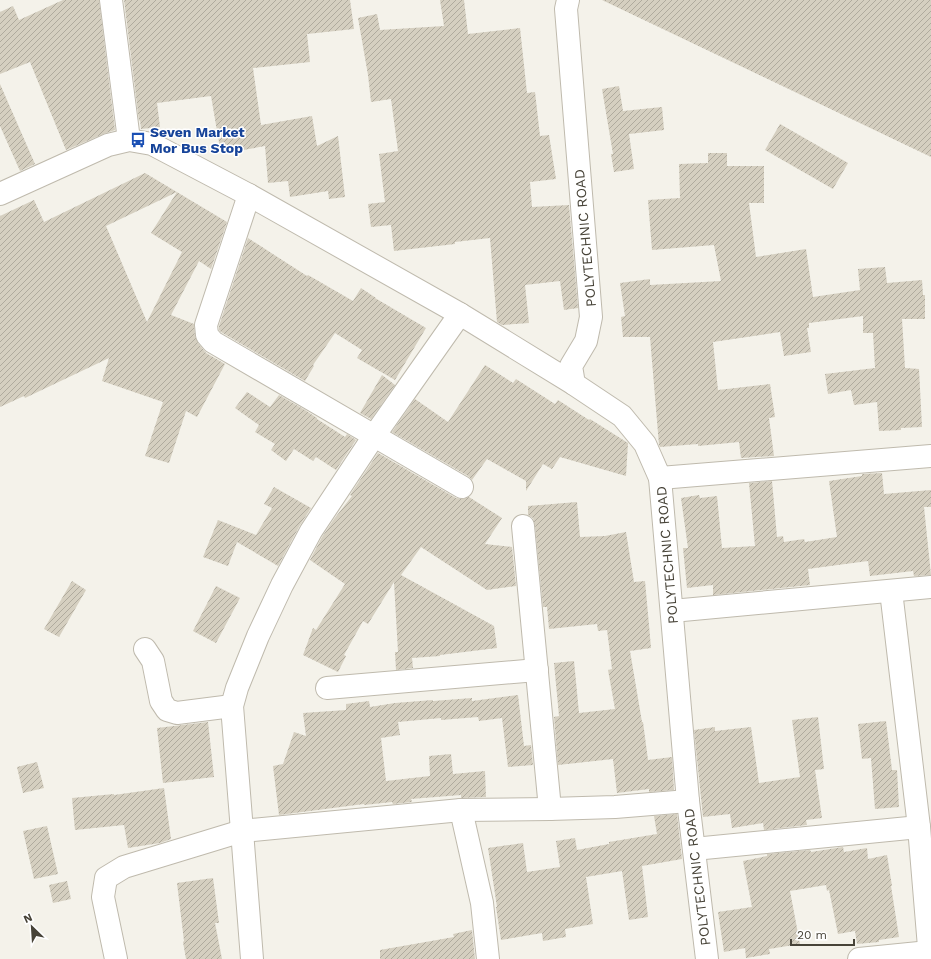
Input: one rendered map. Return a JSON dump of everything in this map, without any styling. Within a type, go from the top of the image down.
[{"type":"street","points":[[111,0],[129,140]]},
{"type":"street","name":"POLYTECHNIC ROAD","points":[[568,0],[566,8],[592,317],[586,341],[571,366],[574,384],[622,416],[645,444],[660,478],[688,801],[707,959]]},
{"type":"street","points":[[0,194],[108,145],[129,140],[152,144],[249,195],[460,314],[574,384]]},
{"type":"street","points":[[249,195],[206,325],[207,335],[213,342],[462,487]]},
{"type":"street","points":[[252,959],[232,706],[237,688],[258,636],[282,585],[311,531],[374,436],[460,314]]},
{"type":"street","points":[[660,478],[931,456]]},
{"type":"street","points":[[523,526],[550,809]]},
{"type":"street","points":[[672,611],[931,587]]},
{"type":"street","points":[[859,959],[930,955],[919,827],[891,591]]},
{"type":"street","points":[[145,649],[153,661],[161,700],[167,710],[177,714],[232,706]]},
{"type":"street","points":[[327,688],[537,670]]},
{"type":"street","points":[[116,959],[102,897],[106,878],[124,867],[242,831],[461,810],[615,807],[688,801]]},
{"type":"street","points":[[461,810],[482,903],[488,959]]},
{"type":"street","points":[[694,849],[919,827]]},
{"type":"building","points":[[63,0],[99,0],[115,130],[66,150],[30,62],[0,74],[0,12],[13,6],[19,20]]},
{"type":"building","points":[[124,0],[350,0],[354,29],[307,34],[310,62],[253,68],[261,125],[312,116],[317,146],[338,136],[345,197],[329,199],[328,191],[290,197],[288,181],[268,183],[265,146],[221,154],[211,96],[157,103],[160,127],[141,129]]},
{"type":"building","points":[[440,0],[464,0],[468,34],[520,28],[527,93],[535,92],[540,136],[549,135],[556,179],[530,182],[532,207],[569,205],[578,308],[564,310],[560,281],[525,285],[529,323],[502,325],[497,322],[490,238],[455,242],[455,244],[394,251],[391,225],[371,227],[368,204],[385,202],[379,154],[398,151],[391,99],[371,102],[358,18],[377,14],[380,30],[444,26]]},
{"type":"building","points":[[602,0],[931,0],[931,157]]},
{"type":"building","points":[[0,84],[35,164],[20,171],[0,126]]},
{"type":"building","points":[[619,86],[623,111],[662,107],[664,130],[629,134],[634,169],[614,172],[611,154],[613,154],[602,89]]},
{"type":"building","points":[[780,124],[848,163],[833,189],[765,150]]},
{"type":"building","points":[[708,153],[727,153],[727,166],[764,166],[764,203],[749,203],[756,257],[806,249],[813,297],[860,290],[858,269],[885,267],[887,283],[922,280],[923,295],[925,295],[925,319],[902,319],[905,368],[919,369],[922,427],[879,431],[877,402],[854,405],[851,390],[828,394],[825,374],[875,368],[873,333],[863,333],[863,316],[809,323],[809,328],[807,328],[811,352],[784,356],[780,332],[713,342],[718,390],[770,384],[775,417],[769,418],[774,456],[741,458],[739,442],[698,446],[698,444],[660,447],[650,337],[623,337],[621,317],[625,316],[620,283],[650,279],[650,285],[721,281],[714,245],[652,250],[648,200],[680,198],[679,164],[708,163]]},
{"type":"building","points":[[145,173],[177,192],[227,222],[211,269],[199,261],[171,315],[194,324],[195,336],[198,343],[206,353],[225,364],[197,417],[186,411],[169,463],[145,456],[163,402],[102,381],[109,358],[25,398],[24,396],[0,407],[0,216],[34,200],[44,222]],"holes":[[[177,192],[151,233],[182,252],[147,322],[106,226]]]},
{"type":"building","points":[[248,238],[307,276],[308,275],[353,301],[361,288],[426,328],[395,380],[357,358],[362,350],[335,333],[313,365],[314,366],[305,381],[221,332],[219,330],[219,326]]},
{"type":"building","points":[[485,365],[513,383],[516,379],[555,404],[558,400],[628,443],[626,476],[560,457],[552,469],[543,464],[526,491],[526,481],[487,459],[472,480],[468,476],[392,432],[415,399],[448,422]]},
{"type":"building","points":[[382,375],[395,385],[371,419],[360,413]]},
{"type":"building","points":[[247,392],[270,407],[279,395],[305,410],[345,437],[347,434],[356,440],[336,470],[316,457],[313,461],[294,449],[286,461],[271,450],[275,444],[255,432],[259,425],[235,408]]},
{"type":"building","points":[[378,453],[456,498],[462,499],[469,497],[502,518],[485,544],[512,547],[516,586],[487,590],[421,547],[401,575],[494,626],[497,648],[440,656],[412,658],[413,668],[396,670],[395,652],[398,652],[394,582],[368,624],[363,621],[344,655],[346,656],[338,672],[303,655],[313,628],[316,630],[345,584],[310,560],[322,537],[352,496],[350,495]]},
{"type":"building","points":[[882,473],[884,494],[931,490],[931,507],[924,507],[931,575],[914,576],[913,571],[870,576],[868,561],[808,569],[810,585],[713,595],[713,585],[687,588],[683,548],[688,548],[681,498],[699,495],[700,498],[717,496],[722,548],[755,546],[749,483],[772,481],[777,537],[783,536],[784,542],[804,539],[805,542],[837,537],[829,481],[862,476],[862,474]]},
{"type":"building","points":[[274,487],[311,508],[278,566],[237,542],[228,566],[203,557],[218,520],[256,535],[272,508],[264,504]]},
{"type":"building","points":[[577,502],[580,537],[605,536],[626,532],[634,582],[645,581],[651,648],[630,651],[643,722],[648,760],[672,757],[674,790],[649,792],[649,789],[617,793],[613,759],[558,765],[554,717],[559,716],[554,663],[574,661],[579,713],[615,709],[608,670],[612,669],[607,630],[598,631],[597,624],[549,629],[547,607],[543,607],[535,525],[533,518],[528,515],[528,506]]},
{"type":"building","points":[[72,581],[86,590],[59,637],[44,629]]},
{"type":"building","points":[[216,586],[240,598],[216,643],[193,631]]},
{"type":"building","points":[[518,695],[524,746],[531,745],[533,765],[508,767],[502,718],[479,721],[478,717],[441,720],[441,718],[398,722],[400,735],[381,738],[386,781],[430,776],[429,756],[451,754],[453,774],[485,771],[486,797],[461,798],[461,795],[411,799],[412,802],[393,804],[392,802],[364,804],[279,815],[273,766],[283,764],[294,732],[306,736],[303,713],[346,710],[346,704],[369,701],[370,707],[395,703],[433,700],[472,698],[472,701]]},
{"type":"building","points":[[818,717],[824,769],[815,770],[822,818],[806,820],[807,825],[764,830],[763,823],[732,828],[730,814],[703,817],[694,730],[715,727],[715,731],[751,727],[759,783],[800,777],[792,720]]},
{"type":"building","points":[[886,721],[892,770],[897,770],[899,807],[875,809],[871,758],[862,759],[858,724]]},
{"type":"building","points":[[208,722],[214,777],[163,783],[157,728]]},
{"type":"building","points":[[37,762],[44,788],[23,793],[17,767]]},
{"type":"building","points":[[164,788],[171,839],[160,843],[128,848],[124,825],[75,830],[72,798],[114,795]]},
{"type":"building","points":[[677,814],[682,859],[642,866],[648,917],[629,920],[622,871],[586,877],[593,924],[565,929],[566,937],[543,941],[542,933],[501,940],[488,848],[523,843],[527,872],[560,867],[556,841],[575,838],[577,850],[609,844],[609,842],[657,834],[654,816]]},
{"type":"building","points":[[47,826],[58,874],[34,879],[23,831]]},
{"type":"building","points":[[843,847],[844,852],[867,848],[868,859],[887,855],[899,937],[879,940],[879,942],[857,944],[855,931],[838,934],[829,890],[827,891],[826,885],[790,891],[800,944],[769,949],[770,954],[746,958],[745,948],[724,952],[718,912],[752,907],[743,861],[767,856],[767,854],[810,850],[811,852]]},
{"type":"building","points":[[213,878],[219,923],[215,923],[222,959],[186,959],[177,883]]},
{"type":"building","points":[[67,881],[71,899],[53,903],[49,885]]},
{"type":"building","points":[[472,930],[475,959],[380,959],[380,950],[454,937],[453,934]]},
{"type":"place","name":"Seven Market Mor Bus Stop","points":[[138,140]]}]
